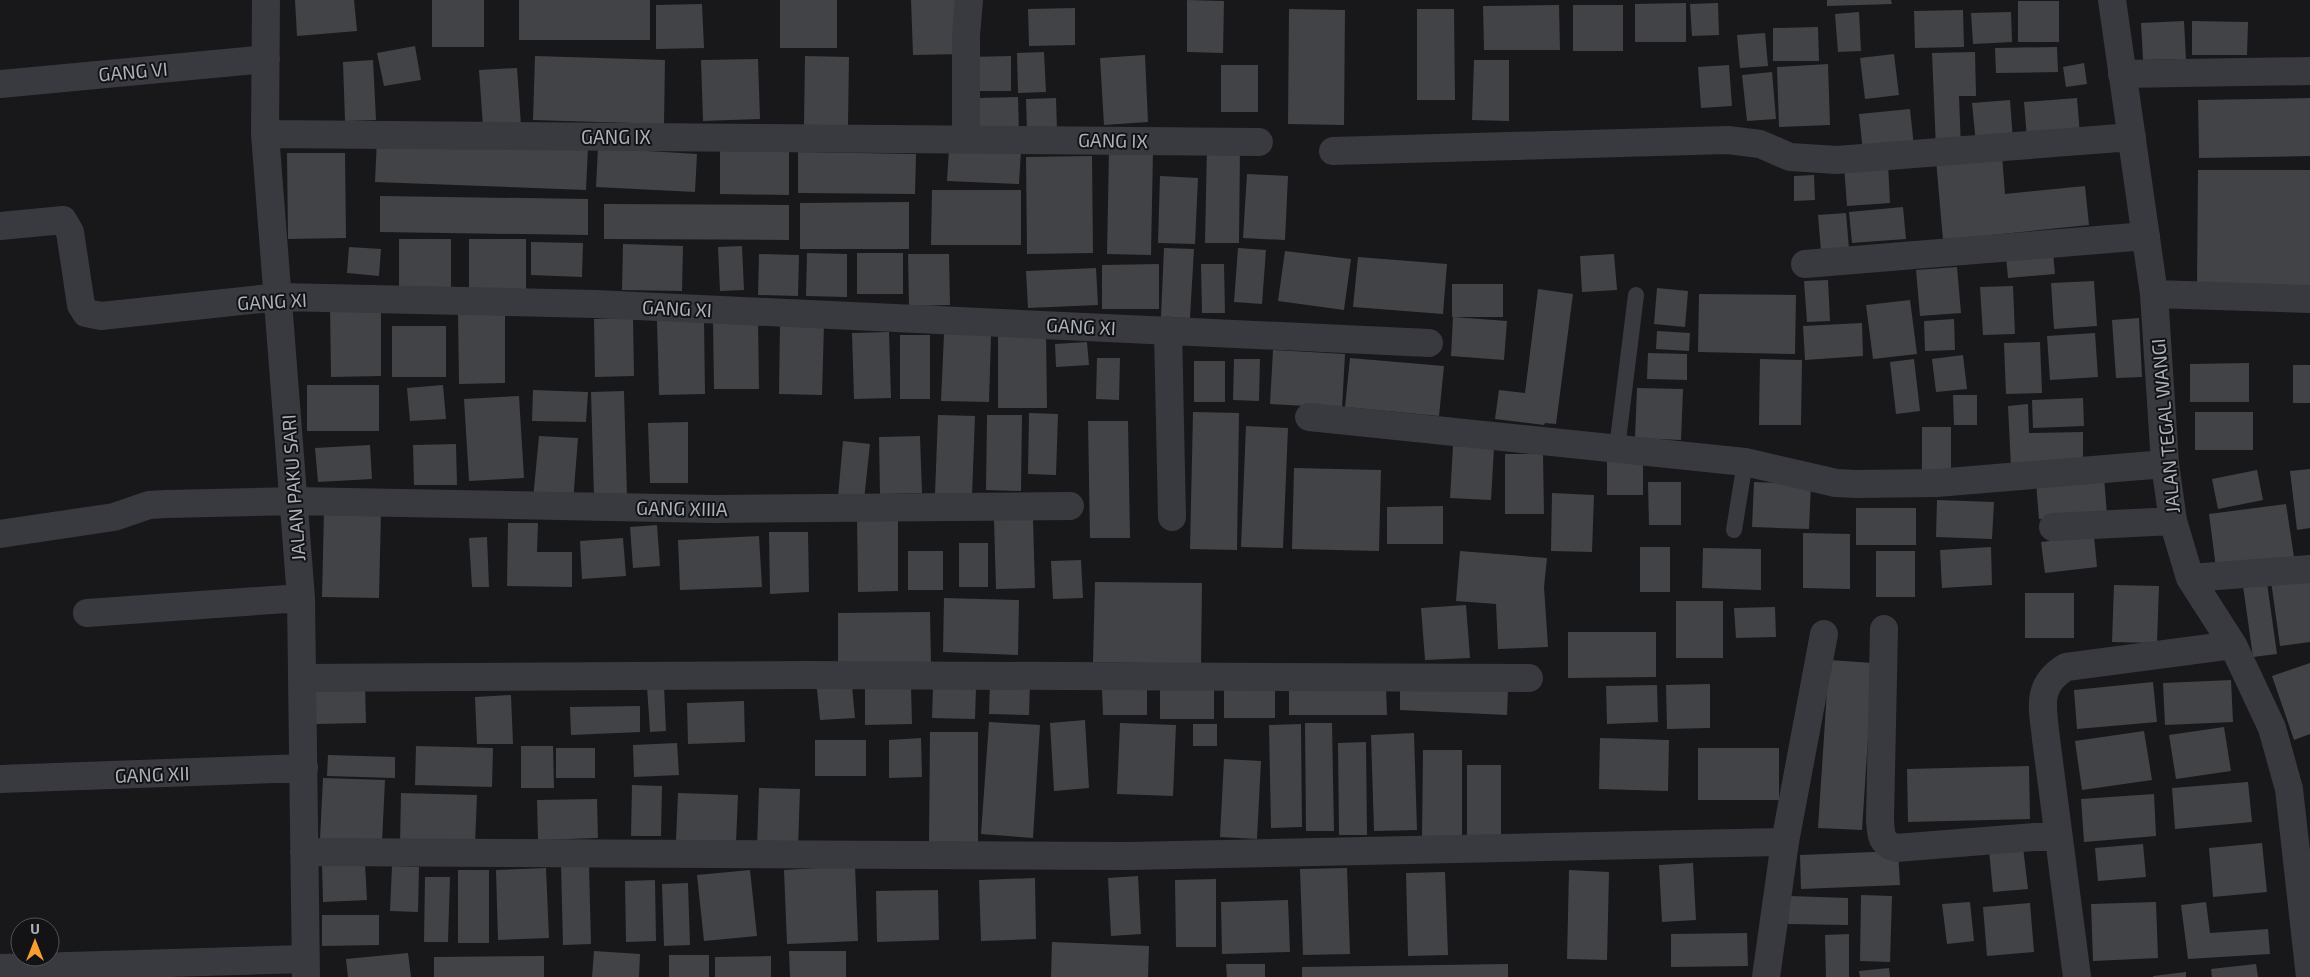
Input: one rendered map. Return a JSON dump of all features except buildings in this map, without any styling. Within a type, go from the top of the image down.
[{"type":"street","name":"JALAN PAKU SARI","points":[[266,0],[265,134],[301,598],[306,968]]},
{"type":"street","points":[[966,138],[968,0]]},
{"type":"street","name":"JALAN TEGAL WANGI","points":[[2112,0],[2154,294],[2165,464],[2173,521],[2190,578],[2234,644],[2272,728],[2289,790],[2310,977]]},
{"type":"street","name":"GANG VI","points":[[0,84],[266,59]]},
{"type":"street","points":[[2122,74],[2310,71]]},
{"type":"street","name":"GANG IX","points":[[265,134],[966,138],[1259,142]]},
{"type":"street","points":[[1333,151],[1728,140],[1760,144],[1790,157],[1837,160],[2132,137]]},
{"type":"street","name":"GANG XI","points":[[0,226],[62,220],[70,232],[81,305],[86,313],[101,316],[279,298],[595,304],[1429,343]]},
{"type":"street","points":[[1805,264],[2146,236]]},
{"type":"street","points":[[2154,294],[2310,299]]},
{"type":"street","points":[[1168,330],[1172,517]]},
{"type":"street","points":[[1308,417],[1744,462],[1836,483],[1936,483],[2165,464]]},
{"type":"street","name":"GANG XIIIA","points":[[0,534],[114,517],[149,505],[294,501],[714,509],[1070,506]]},
{"type":"street","points":[[2053,527],[2173,521]]},
{"type":"street","points":[[2190,578],[2310,569]]},
{"type":"street","points":[[87,613],[301,598]]},
{"type":"street","points":[[1884,629],[1881,838],[1887,845],[1896,848],[2058,835]]},
{"type":"street","points":[[1766,977],[1785,842],[1824,634]]},
{"type":"street","points":[[2077,977],[2042,704],[2044,692],[2052,676],[2066,667],[2234,644]]},
{"type":"street","points":[[302,678],[795,675],[1529,678]]},
{"type":"street","name":"GANG XII","points":[[0,779],[304,768]]},
{"type":"street","points":[[304,852],[1128,856],[1785,842]]},
{"type":"street","points":[[0,968],[306,968]]},
{"type":"lane","points":[[1617,448],[1636,295]]},
{"type":"lane","points":[[1734,530],[1744,462]]}]
